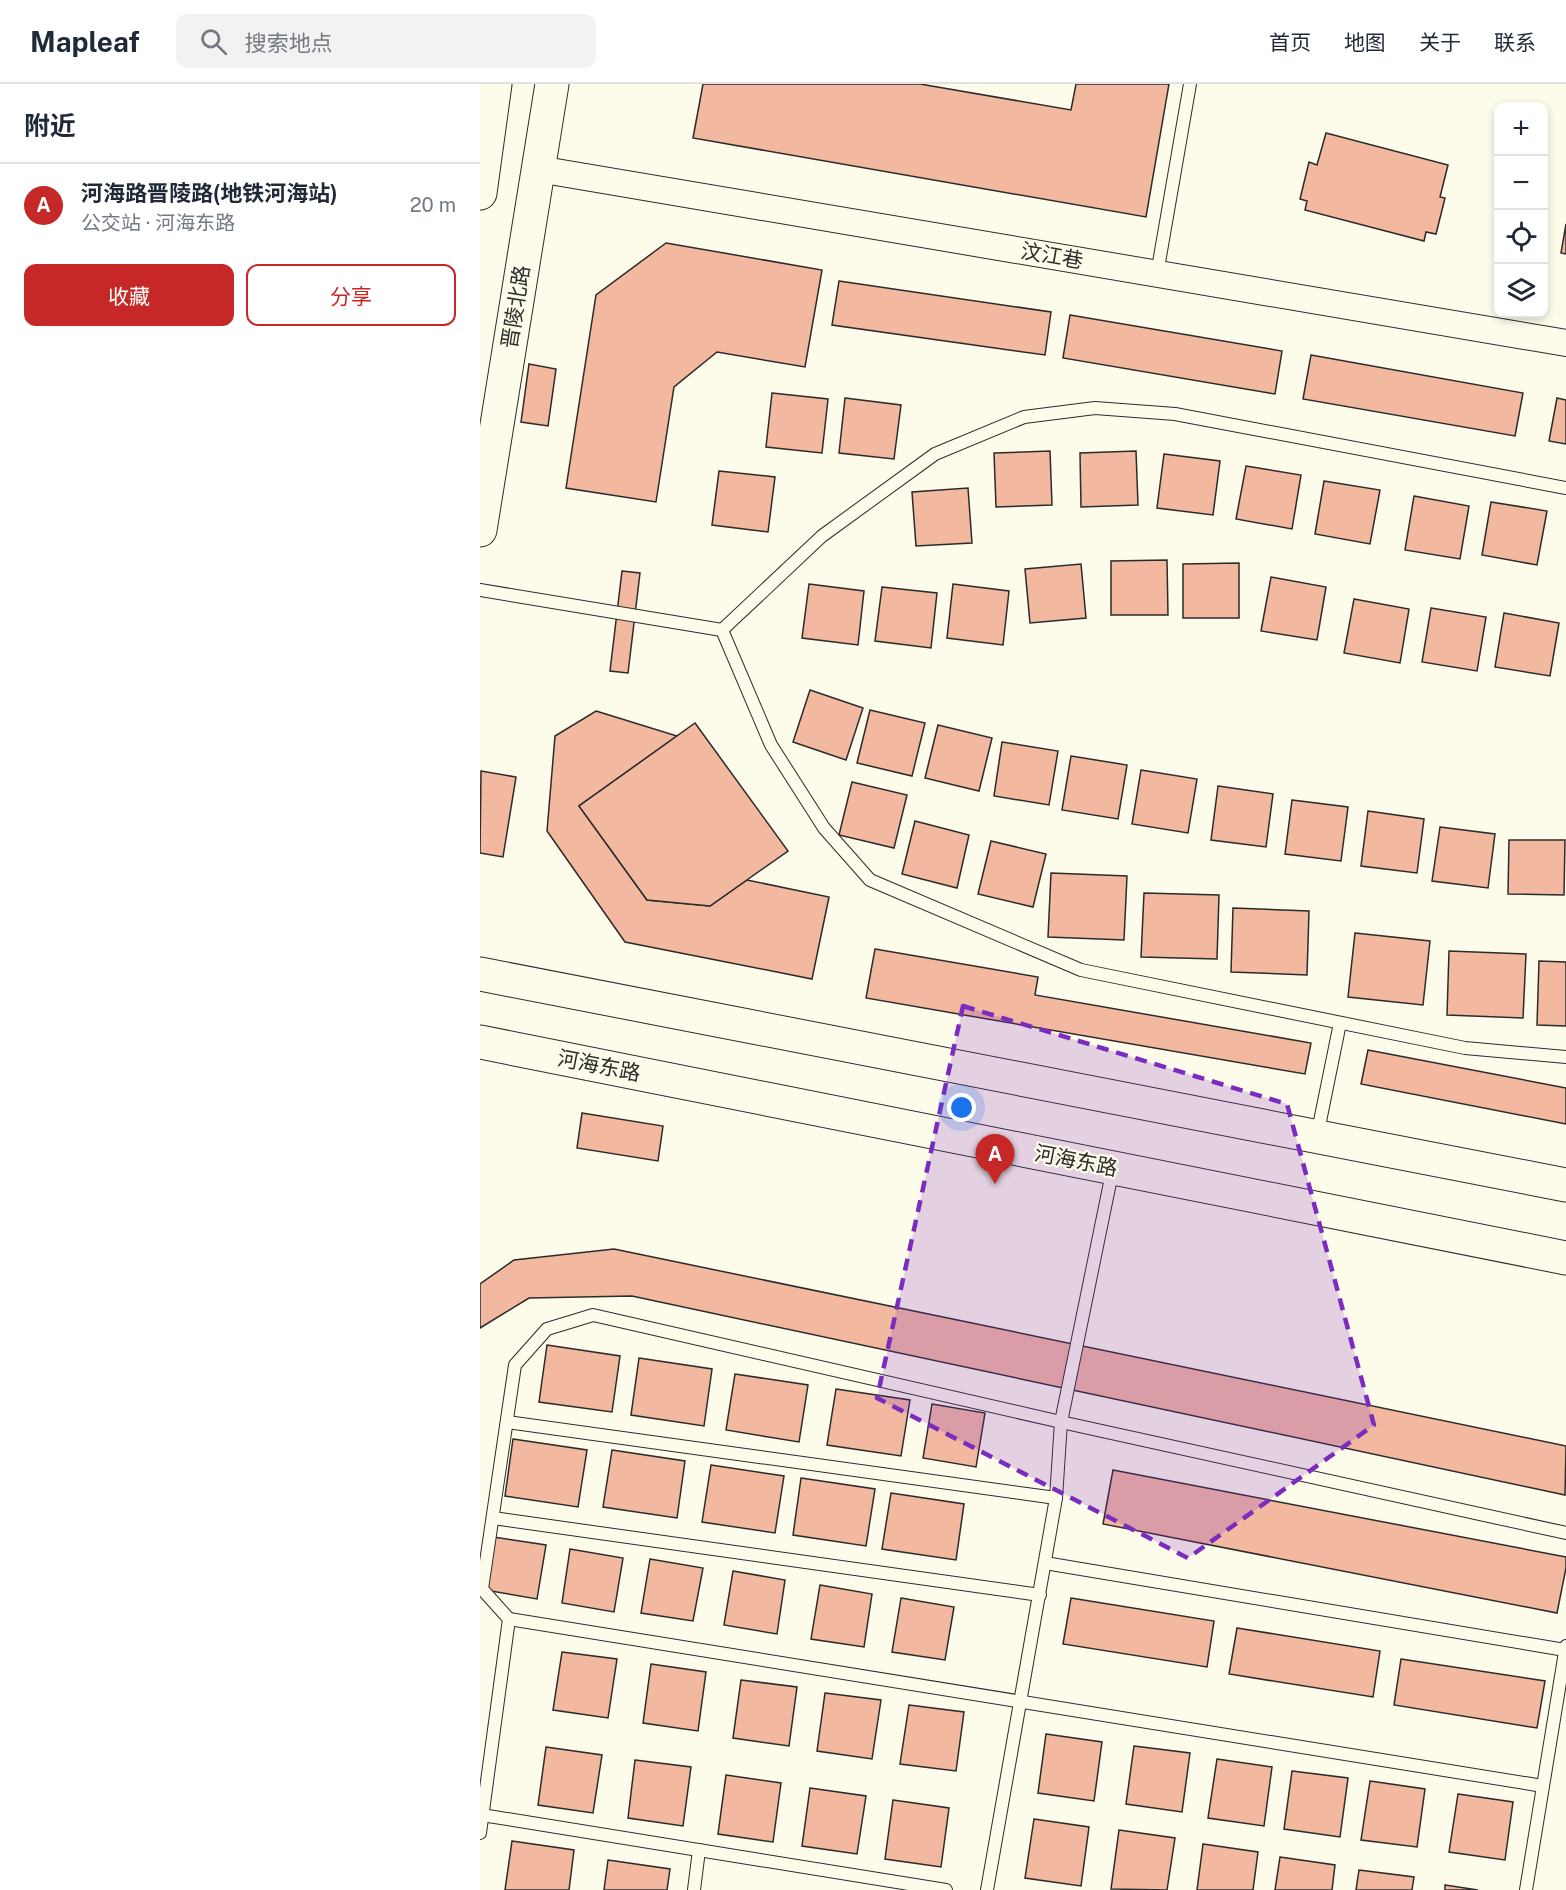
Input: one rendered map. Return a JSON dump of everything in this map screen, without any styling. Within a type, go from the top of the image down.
[{"type":"main road","points":[[480,186],[495,84]]},
{"type":"main road","name":"晋陵北路","points":[[480,530],[552,84]]},
{"type":"main road","points":[[480,974],[1566,1185]]},
{"type":"main road","name":"河海东路","points":[[480,1042],[1566,1258]]},
{"type":"street","name":"汶江巷","points":[[538,169],[1566,343]]},
{"type":"lane","points":[[1157,274],[1190,84]]},
{"type":"lane","points":[[722,630],[822,536],[935,454],[1024,417],[1095,408],[1174,414],[1566,488]]},
{"type":"lane","points":[[480,590],[722,630]]},
{"type":"lane","points":[[722,630],[771,745],[824,828],[870,880],[1081,970],[1464,1048],[1566,1057]]},
{"type":"lane","points":[[1317,1136],[1340,1023]]},
{"type":"lane","points":[[987,1890],[1056,1498],[1061,1422],[1113,1168]]},
{"type":"lane","points":[[1543,1786],[509,1619],[482,1589],[515,1365],[547,1329],[593,1315],[1061,1422],[1566,1533]]},
{"type":"lane","points":[[507,1422],[1056,1498]]},
{"type":"lane","points":[[493,1518],[1040,1595]]},
{"type":"lane","points":[[1045,1563],[1565,1650]]},
{"type":"lane","points":[[480,1833],[509,1619]]},
{"type":"lane","points":[[1526,1890],[1566,1646]]},
{"type":"lane","points":[[482,1815],[946,1890]]},
{"type":"lane","points":[[694,1890],[699,1850]]},
{"type":"highlighted area","points":[[963,1006],[1287,1104],[1374,1425],[1188,1558],[877,1398]]},
{"type":"building","points":[[703,84],[920,84],[1071,110],[1076,84],[1169,84],[1146,217],[693,138]]},
{"type":"building","points":[[1326,133],[1448,165],[1440,197],[1445,198],[1436,234],[1426,232],[1424,241],[1305,210],[1307,201],[1300,199],[1309,162],[1317,165]]},
{"type":"building","points":[[1566,224],[1566,254],[1561,253]]},
{"type":"building","points":[[666,243],[822,270],[805,367],[717,352],[674,387],[656,502],[566,488],[596,295]]},
{"type":"building","points":[[839,281],[1051,312],[1045,355],[832,325]]},
{"type":"building","points":[[1070,315],[1282,351],[1275,394],[1063,358]]},
{"type":"building","points":[[1311,355],[1523,393],[1515,436],[1303,399]]},
{"type":"building","points":[[529,364],[556,369],[548,426],[521,422]]},
{"type":"building","points":[[772,393],[828,399],[822,453],[766,447]]},
{"type":"building","points":[[845,398],[901,405],[894,459],[839,453]]},
{"type":"building","points":[[1557,398],[1566,400],[1566,444],[1549,441]]},
{"type":"building","points":[[1050,451],[1052,505],[996,507],[994,453]]},
{"type":"building","points":[[1136,451],[1138,505],[1081,507],[1080,453]]},
{"type":"building","points":[[1164,454],[1220,461],[1213,515],[1157,508]]},
{"type":"building","points":[[1246,466],[1301,475],[1292,529],[1236,519]]},
{"type":"building","points":[[719,471],[775,477],[768,532],[712,525]]},
{"type":"building","points":[[1324,481],[1380,490],[1370,544],[1315,534]]},
{"type":"building","points":[[968,488],[972,543],[916,546],[912,492]]},
{"type":"building","points":[[1414,496],[1469,506],[1460,559],[1405,550]]},
{"type":"building","points":[[1491,502],[1547,511],[1537,565],[1482,555]]},
{"type":"building","points":[[1167,560],[1168,615],[1111,615],[1111,561]]},
{"type":"building","points":[[1239,563],[1239,618],[1183,618],[1183,564]]},
{"type":"building","points":[[1081,564],[1086,618],[1030,623],[1025,569]]},
{"type":"building","points":[[622,571],[640,573],[628,673],[610,671]]},
{"type":"building","points":[[1271,577],[1326,587],[1317,640],[1261,631]]},
{"type":"building","points":[[809,584],[864,591],[858,645],[802,638]]},
{"type":"building","points":[[953,584],[1009,591],[1003,645],[947,638]]},
{"type":"building","points":[[882,587],[937,593],[931,648],[875,641]]},
{"type":"building","points":[[1354,599],[1409,609],[1400,663],[1344,653]]},
{"type":"building","points":[[1431,608],[1486,617],[1477,671],[1422,662]]},
{"type":"building","points":[[1504,613],[1559,623],[1550,676],[1495,667]]},
{"type":"building","points":[[810,690],[863,708],[846,760],[793,742]]},
{"type":"building","points":[[870,710],[925,723],[912,776],[857,763]]},
{"type":"building","points":[[596,711],[677,736],[579,806],[647,900],[710,906],[747,880],[829,897],[812,979],[625,942],[547,831],[555,736]]},
{"type":"building","points":[[695,723],[788,851],[710,906],[647,900],[579,806]]},
{"type":"building","points":[[938,725],[992,738],[979,791],[925,778]]},
{"type":"building","points":[[1002,742],[1058,751],[1049,805],[994,796]]},
{"type":"building","points":[[1071,756],[1127,765],[1118,819],[1062,810]]},
{"type":"building","points":[[1141,770],[1197,779],[1188,833],[1132,824]]},
{"type":"building","points":[[481,771],[516,777],[503,857],[480,853]]},
{"type":"building","points":[[852,782],[907,795],[894,848],[839,835]]},
{"type":"building","points":[[1218,786],[1273,794],[1266,847],[1211,840]]},
{"type":"building","points":[[1292,800],[1348,807],[1341,861],[1285,854]]},
{"type":"building","points":[[1368,811],[1424,819],[1417,873],[1361,866]]},
{"type":"building","points":[[915,821],[969,835],[957,888],[902,874]]},
{"type":"building","points":[[1440,827],[1495,834],[1488,888],[1432,881]]},
{"type":"building","points":[[1509,840],[1565,840],[1564,895],[1508,894]]},
{"type":"building","points":[[991,841],[1046,854],[1033,907],[978,894]]},
{"type":"building","points":[[1051,873],[1127,876],[1124,940],[1048,937]]},
{"type":"building","points":[[1144,893],[1219,895],[1217,959],[1141,957]]},
{"type":"building","points":[[1233,908],[1309,911],[1307,975],[1231,972]]},
{"type":"building","points":[[1355,933],[1430,941],[1423,1005],[1348,997]]},
{"type":"building","points":[[875,949],[1038,977],[1035,995],[1311,1043],[1305,1074],[866,998]]},
{"type":"building","points":[[1449,951],[1526,954],[1523,1018],[1447,1015]]},
{"type":"building","points":[[1539,961],[1566,962],[1566,1026],[1537,1025]]},
{"type":"building","points":[[1368,1050],[1566,1088],[1566,1124],[1361,1084]]},
{"type":"building","points":[[582,1113],[663,1126],[658,1161],[577,1148]]},
{"type":"building","points":[[614,1249],[1566,1446],[1565,1495],[632,1296],[529,1298],[480,1328],[480,1284],[514,1260]]},
{"type":"building","points":[[547,1345],[620,1356],[612,1412],[539,1402]]},
{"type":"building","points":[[639,1358],[712,1369],[704,1426],[631,1415]]},
{"type":"building","points":[[735,1374],[808,1385],[799,1442],[726,1430]]},
{"type":"building","points":[[836,1389],[910,1400],[901,1456],[827,1445]]},
{"type":"building","points":[[932,1404],[985,1413],[976,1467],[923,1458]]},
{"type":"building","points":[[513,1439],[587,1450],[578,1507],[505,1496]]},
{"type":"building","points":[[612,1450],[685,1461],[677,1518],[603,1507]]},
{"type":"building","points":[[711,1465],[784,1476],[775,1533],[702,1522]]},
{"type":"building","points":[[1113,1470],[1566,1557],[1557,1613],[1103,1524]]},
{"type":"building","points":[[801,1478],[875,1489],[866,1546],[793,1535]]},
{"type":"building","points":[[891,1493],[964,1504],[956,1560],[882,1549]]},
{"type":"building","points":[[493,1537],[546,1545],[537,1599],[485,1590]]},
{"type":"building","points":[[570,1549],[623,1558],[614,1612],[562,1603]]},
{"type":"building","points":[[650,1559],[703,1568],[693,1621],[641,1613]]},
{"type":"building","points":[[733,1571],[785,1580],[777,1634],[724,1625]]},
{"type":"building","points":[[820,1585],[872,1594],[864,1647],[811,1639]]},
{"type":"building","points":[[901,1598],[954,1607],[945,1660],[892,1652]]},
{"type":"building","points":[[1071,1598],[1214,1621],[1207,1667],[1063,1644]]},
{"type":"building","points":[[1237,1628],[1380,1651],[1373,1697],[1229,1674]]},
{"type":"building","points":[[562,1652],[617,1659],[608,1718],[553,1710]]},
{"type":"building","points":[[1401,1659],[1545,1681],[1537,1728],[1394,1705]]},
{"type":"building","points":[[651,1664],[706,1672],[698,1731],[643,1723]]},
{"type":"building","points":[[741,1680],[797,1687],[789,1746],[733,1738]]},
{"type":"building","points":[[825,1693],[881,1700],[872,1759],[817,1751]]},
{"type":"building","points":[[909,1705],[964,1712],[956,1771],[900,1764]]},
{"type":"building","points":[[1046,1734],[1102,1742],[1094,1801],[1038,1793]]},
{"type":"building","points":[[1134,1746],[1190,1753],[1182,1812],[1126,1804]]},
{"type":"building","points":[[546,1747],[602,1755],[593,1813],[538,1805]]},
{"type":"building","points":[[1217,1759],[1272,1767],[1264,1826],[1208,1818]]},
{"type":"building","points":[[635,1760],[691,1767],[683,1826],[628,1818]]},
{"type":"building","points":[[1292,1771],[1348,1778],[1340,1837],[1284,1829]]},
{"type":"building","points":[[726,1775],[781,1783],[773,1842],[718,1834]]},
{"type":"building","points":[[1370,1781],[1425,1789],[1417,1847],[1361,1840]]},
{"type":"building","points":[[810,1788],[866,1796],[857,1854],[802,1846]]},
{"type":"building","points":[[1458,1794],[1513,1802],[1505,1860],[1449,1852]]},
{"type":"building","points":[[893,1800],[949,1808],[941,1867],[885,1859]]},
{"type":"building","points":[[1034,1819],[1089,1827],[1081,1886],[1025,1878]]},
{"type":"building","points":[[1119,1830],[1175,1838],[1167,1890],[1111,1889]]},
{"type":"building","points":[[512,1841],[574,1850],[569,1890],[505,1890]]},
{"type":"building","points":[[1203,1844],[1258,1852],[1253,1890],[1197,1890]]},
{"type":"building","points":[[1280,1857],[1335,1865],[1332,1890],[1275,1890]]},
{"type":"building","points":[[608,1860],[670,1869],[667,1890],[604,1890]]},
{"type":"building","points":[[1359,1870],[1414,1877],[1412,1890],[1356,1890]]},
{"type":"building","points":[[1445,1885],[1478,1890],[1445,1890]]},
{"type":"place","name":"河海路晋陵路(地铁河海站)","points":[[995,1184]]}]
